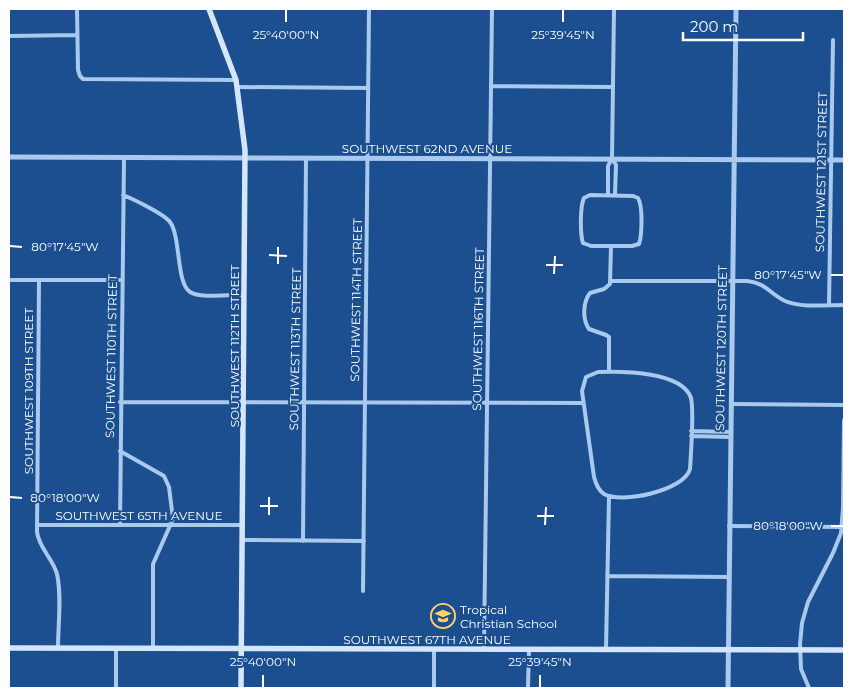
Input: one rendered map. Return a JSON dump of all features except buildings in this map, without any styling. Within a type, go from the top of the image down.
[{"type":"main road","name":"SOUTHWEST 112TH STREET","points":[[209,9],[238,87],[245,158],[241,688]]},
{"type":"main road","name":"SOUTHWEST 67TH AVENUE","points":[[9,648],[844,650]]},
{"type":"street","points":[[77,9],[78,70],[81,77],[87,80],[236,80]]},
{"type":"street","name":"SOUTHWEST 114TH STREET","points":[[363,591],[369,9]]},
{"type":"street","name":"SOUTHWEST 116TH STREET","points":[[484,649],[492,9]]},
{"type":"street","points":[[608,195],[608,166],[612,158],[614,9]]},
{"type":"street","name":"SOUTHWEST 120TH STREET","points":[[728,688],[736,9]]},
{"type":"street","points":[[9,36],[77,36]]},
{"type":"street","name":"SOUTHWEST 121ST STREET","points":[[829,305],[833,40]]},
{"type":"street","points":[[491,86],[613,87]]},
{"type":"street","points":[[238,87],[368,88]]},
{"type":"street","name":"SOUTHWEST 62ND AVENUE","points":[[9,157],[734,158],[844,160]]},
{"type":"street","name":"SOUTHWEST 110TH STREET","points":[[120,525],[124,158]]},
{"type":"street","name":"SOUTHWEST 113TH STREET","points":[[303,540],[306,158]]},
{"type":"street","points":[[612,158],[616,165],[615,195]]},
{"type":"street","points":[[123,195],[163,216],[170,222],[175,234],[184,283],[189,291],[201,295],[244,295]]},
{"type":"street","points":[[590,195],[608,195],[633,196],[639,199],[641,206],[639,244],[632,246],[591,246],[583,242],[581,236],[582,204],[584,198],[590,195]]},
{"type":"street","points":[[609,372],[609,337],[588,328],[584,312],[585,301],[588,295],[607,288],[610,281],[611,246]]},
{"type":"street","points":[[9,280],[122,280]]},
{"type":"street","name":"SOUTHWEST 109TH STREET","points":[[38,280],[37,525],[39,541],[55,569],[58,581],[58,648]]},
{"type":"street","points":[[610,281],[747,281],[760,284],[781,299],[793,304],[844,305]]},
{"type":"street","points":[[609,372],[652,375],[665,379],[683,388],[691,399],[690,468],[689,473],[681,480],[667,488],[645,495],[609,496],[601,492],[596,484],[582,386],[586,377],[593,373],[609,372]]},
{"type":"street","points":[[120,402],[584,403]]},
{"type":"street","points":[[731,404],[844,406]]},
{"type":"street","points":[[809,688],[802,673],[800,650],[802,623],[806,608],[836,546],[843,527],[844,420]]},
{"type":"street","points":[[691,431],[730,434]]},
{"type":"street","points":[[691,436],[730,434]]},
{"type":"street","points":[[120,451],[162,474],[166,479],[173,519],[153,561],[153,648]]},
{"type":"street","points":[[606,649],[609,496]]},
{"type":"street","name":"SOUTHWEST 65TH AVENUE","points":[[37,525],[242,525]]},
{"type":"street","points":[[729,526],[843,527]]},
{"type":"street","points":[[242,540],[364,541]]},
{"type":"street","points":[[606,576],[729,576]]},
{"type":"street","points":[[116,648],[116,688]]},
{"type":"street","points":[[434,649],[434,688]]},
{"type":"street","points":[[528,688],[529,649]]},
{"type":"place","name":"Tropical Christian School","points":[[443,616]]}]
